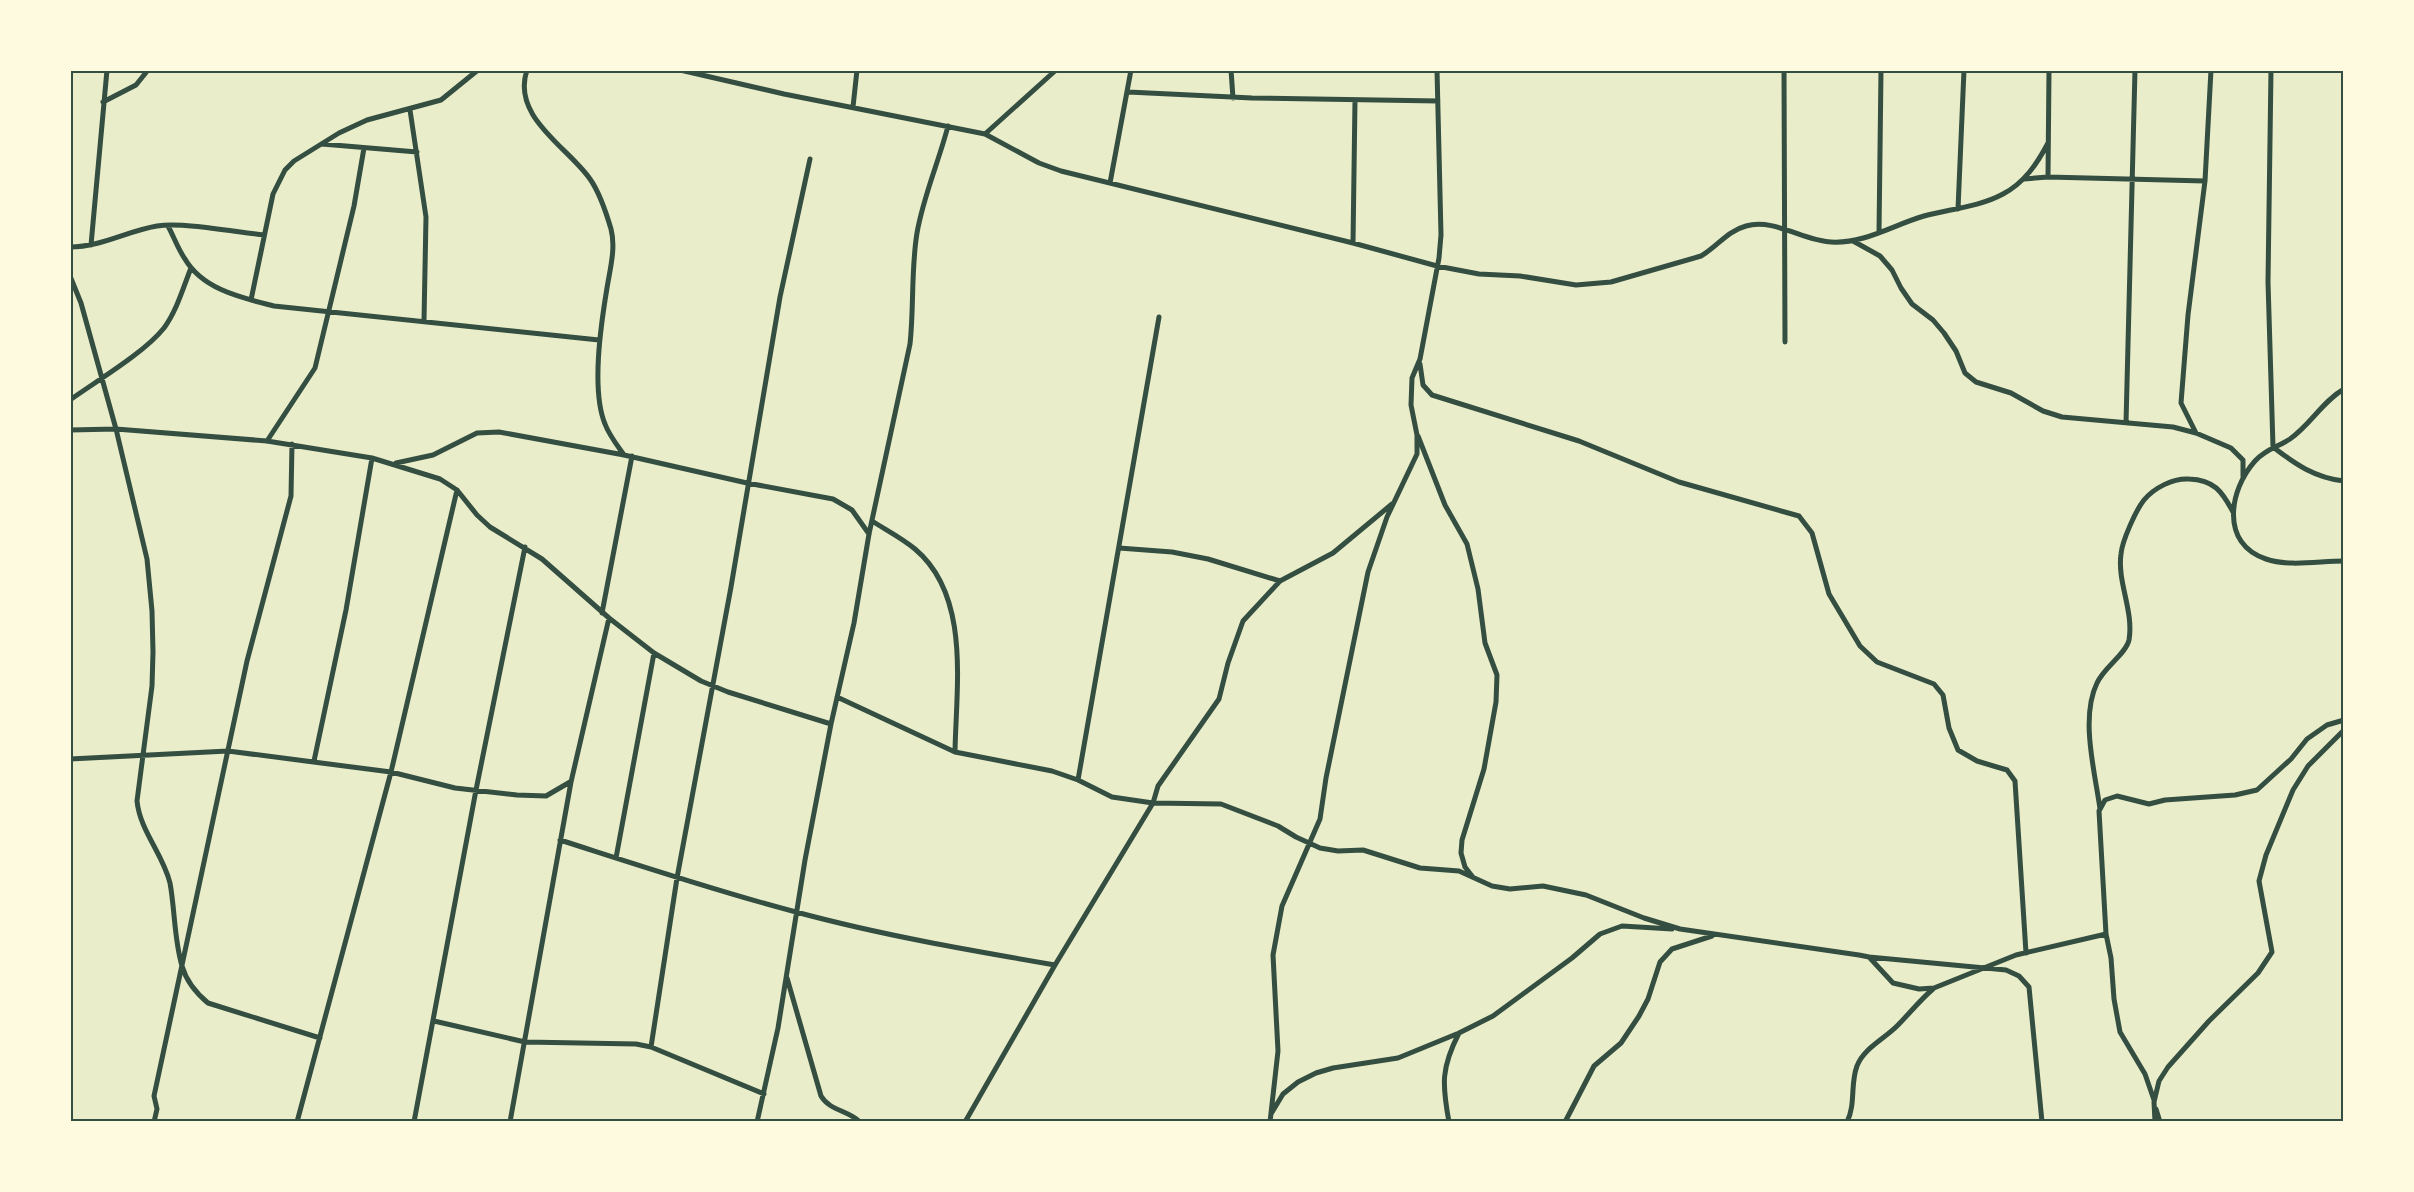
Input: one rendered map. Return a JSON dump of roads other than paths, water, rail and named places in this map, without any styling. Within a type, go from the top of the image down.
[{"type":"street","points":[[91,245],[107,70]]},
{"type":"street","points":[[104,102],[136,85],[148,70]]},
{"type":"street","points":[[251,300],[273,194],[278,181],[294,161],[320,144],[367,120],[441,100],[478,70]]},
{"type":"street","points":[[527,70],[524,81],[526,99],[531,112],[544,130],[590,179],[600,198],[611,231],[612,256],[599,340],[599,382],[604,423],[624,454]]},
{"type":"street","points":[[680,70],[784,94],[985,134],[1051,168],[1437,266],[1479,274],[1520,276],[1576,285],[1611,282],[1701,256],[1710,251],[1723,237],[1747,225],[1761,225],[1817,241],[1834,243],[1852,241],[1879,233],[1923,217],[2003,195],[2024,179],[2048,143]]},
{"type":"street","points":[[854,107],[857,70]]},
{"type":"street","points":[[985,134],[1056,70]]},
{"type":"street","points":[[1110,183],[1131,70]]},
{"type":"street","points":[[1232,70],[1233,98]]},
{"type":"street","points":[[1437,70],[1442,215],[1437,266],[1420,359],[1423,385],[1432,395],[1579,441],[1679,482],[1799,516],[1812,533],[1829,594],[1860,646],[1877,662],[1934,684],[1942,695],[1949,728],[1958,750],[1977,760],[2007,770],[2015,781],[2026,953]]},
{"type":"street","points":[[1784,70],[1785,342]]},
{"type":"street","points":[[1879,233],[1881,70]]},
{"type":"street","points":[[1958,209],[1964,70]]},
{"type":"street","points":[[2048,177],[2049,70]]},
{"type":"street","points":[[2127,423],[2135,70]]},
{"type":"street","points":[[2196,433],[2181,403],[2188,315],[2205,181],[2211,70]]},
{"type":"street","points":[[2271,70],[2268,282],[2273,447]]},
{"type":"street","points":[[1128,92],[1233,98],[1438,101]]},
{"type":"street","points":[[1353,243],[1355,100]]},
{"type":"street","points":[[410,110],[426,217],[424,321]]},
{"type":"street","points":[[758,1122],[831,724],[859,601],[869,534],[910,344],[915,248],[919,221],[948,126]]},
{"type":"street","points":[[320,144],[417,152]]},
{"type":"street","points":[[267,441],[315,368],[354,206],[364,148]]},
{"type":"street","points":[[651,1047],[677,878],[713,686],[780,297],[810,159]]},
{"type":"street","points":[[2024,179],[2048,177],[2205,181]]},
{"type":"street","points":[[70,247],[91,245],[156,226],[264,235]]},
{"type":"street","points":[[168,226],[191,268],[204,281],[251,300],[274,306],[599,340]]},
{"type":"street","points":[[1852,241],[1880,256],[1892,270],[1912,304],[1933,320],[1944,333],[1956,351],[1965,373],[1976,382],[2011,393],[2043,411],[2062,417],[2174,428],[2196,433],[2231,448],[2243,460],[2243,477],[2233,512]]},
{"type":"street","points":[[70,400],[148,345],[164,327],[178,304],[191,268]]},
{"type":"street","points":[[70,276],[81,303],[116,429],[147,558],[152,611],[152,686],[138,810],[159,853],[170,883],[182,967],[195,993],[208,1003],[224,1010],[320,1038]]},
{"type":"street","points":[[1078,780],[1159,317]]},
{"type":"street","points":[[1269,1120],[1278,1051],[1273,955],[1282,906],[1320,819],[1326,778],[1368,572],[1394,502],[1417,454],[1417,435],[1411,405],[1412,378],[1420,359]]},
{"type":"street","points":[[2243,477],[2256,460],[2273,447],[2289,440],[2343,389]]},
{"type":"street","points":[[70,430],[116,429],[292,444],[372,458],[440,479],[457,490],[490,527],[542,559],[602,613],[654,653],[713,686],[831,724]]},
{"type":"street","points":[[394,464],[433,455],[466,436],[489,431],[624,454],[747,483],[833,499],[852,510],[869,534]]},
{"type":"street","points":[[1417,435],[1445,505],[1467,544],[1476,580],[1485,643],[1497,675],[1496,702],[1490,739],[1478,793],[1462,840],[1461,853],[1465,867],[1474,879]]},
{"type":"street","points":[[154,1122],[156,1109],[154,1096],[247,661],[291,496],[292,444]]},
{"type":"street","points":[[2273,447],[2299,467],[2319,477],[2343,481]]},
{"type":"street","points":[[602,613],[632,456]]},
{"type":"street","points":[[314,761],[346,610],[372,458]]},
{"type":"street","points":[[2160,1122],[2145,1074],[2120,1032],[2106,934],[2102,890],[2100,809],[2089,732],[2091,701],[2097,683],[2116,657],[2126,650],[2129,638],[2121,552],[2145,500],[2163,486],[2176,480],[2190,479],[2210,484],[2223,492],[2233,512],[2236,534],[2244,548],[2266,559],[2298,562],[2343,561]]},
{"type":"street","points":[[297,1122],[391,772],[457,490]]},
{"type":"street","points":[[965,1122],[1055,965],[1153,803],[1158,786],[1219,699],[1228,663],[1243,621],[1280,581],[1333,553],[1394,502]]},
{"type":"street","points":[[872,521],[916,549],[935,573],[945,592],[952,612],[956,640],[955,752]]},
{"type":"street","points":[[414,1122],[476,790],[525,547]]},
{"type":"street","points":[[1119,548],[1172,552],[1199,557],[1280,581]]},
{"type":"street","points":[[510,1122],[571,782],[609,618]]},
{"type":"street","points":[[616,858],[654,653]]},
{"type":"street","points":[[837,696],[955,752],[1037,767],[1078,780],[1112,797],[1153,803],[1221,804],[1278,826],[1310,843],[1338,851],[1363,850],[1420,868],[1459,871],[1492,886],[1510,889],[1543,886],[1586,896],[1680,929],[1713,935],[1869,957],[2006,970],[2019,976],[2030,987],[2042,1122]]},
{"type":"street","points":[[2100,809],[2104,800],[2117,796],[2149,804],[2235,795],[2257,790],[2290,759],[2307,739],[2327,725],[2343,720]]},
{"type":"street","points":[[2155,1122],[2154,1102],[2159,1081],[2168,1067],[2271,957],[2259,881],[2266,855],[2293,790],[2308,766],[2343,730]]},
{"type":"street","points":[[70,759],[228,751],[391,772],[440,785],[517,795],[546,796],[571,782]]},
{"type":"street","points":[[560,840],[677,878],[797,913],[922,942],[1055,965]]},
{"type":"street","points":[[1269,1120],[1283,1094],[1298,1082],[1316,1073],[1333,1068],[1398,1058],[1459,1033],[1493,1016],[1572,958],[1600,934],[1622,926],[1680,929]]},
{"type":"street","points":[[1869,957],[1893,983],[1919,989],[1934,988],[2026,953],[2106,934]]},
{"type":"street","points":[[1565,1122],[1594,1066],[1621,1043],[1639,1016],[1648,999],[1660,962],[1672,949],[1713,935]]},
{"type":"street","points":[[786,977],[821,1096],[829,1106],[851,1115],[860,1122]]},
{"type":"street","points":[[1847,1122],[1851,1114],[1856,1068],[1861,1057],[1888,1035],[1934,988]]},
{"type":"street","points":[[434,1021],[525,1042],[636,1044],[651,1047],[764,1094]]},
{"type":"street","points":[[1449,1122],[1444,1101],[1444,1072],[1450,1050],[1459,1033]]}]
